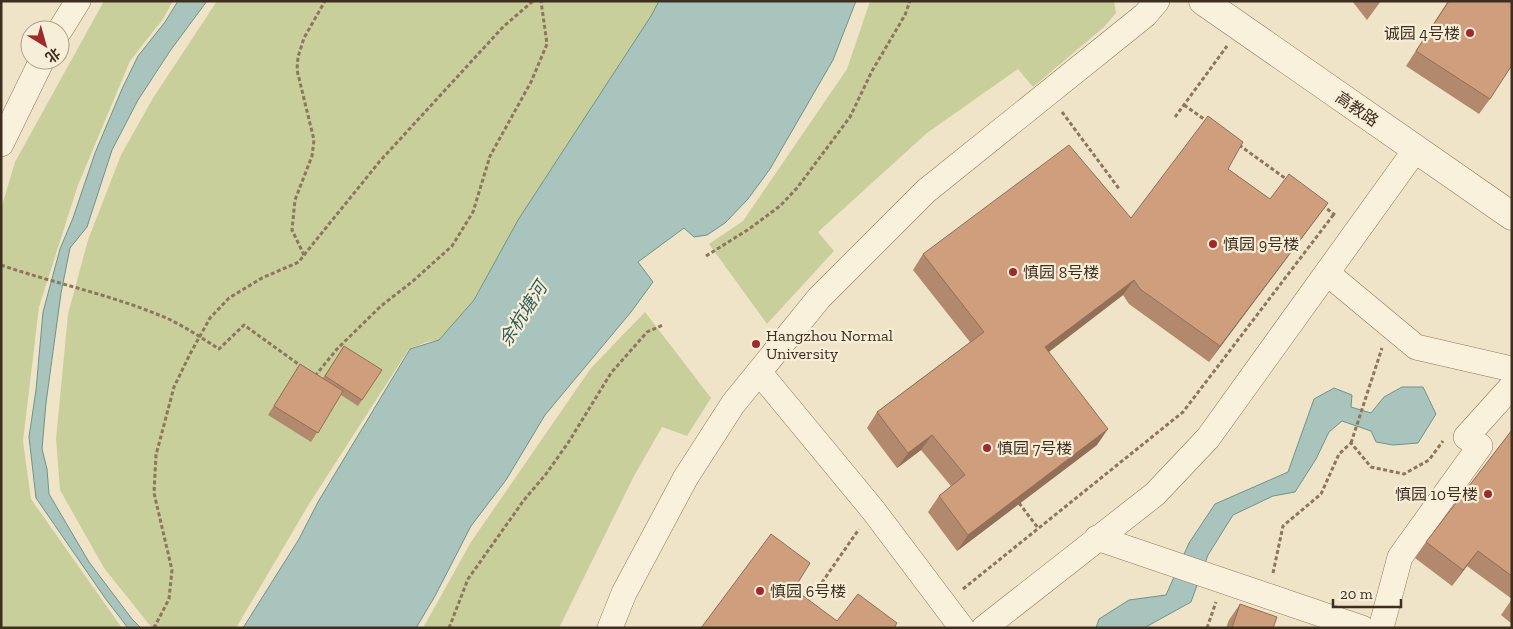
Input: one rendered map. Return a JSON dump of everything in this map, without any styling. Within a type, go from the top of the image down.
[{"type":"street","points":[[66,20],[78,1]]},
{"type":"street","points":[[610,628],[624,593],[686,477],[733,404],[819,298],[926,191],[1145,15],[1157,1]]},
{"type":"street","name":"高教路","points":[[1203,1],[1512,216]]},
{"type":"street","points":[[1,144],[37,70]]},
{"type":"street","points":[[984,628],[1154,494],[1208,438],[1416,149]]},
{"type":"street","points":[[1327,273],[1416,347],[1512,369]]},
{"type":"street","points":[[759,372],[873,510],[962,628]]},
{"type":"street","points":[[1381,628],[1400,556],[1480,446],[1466,437],[1512,386]]},
{"type":"street","points":[[1097,538],[1362,628]]},
{"type":"path","points":[[304,256],[292,230],[295,200],[312,156],[314,140],[297,70],[298,57],[304,38],[325,1]]},
{"type":"path","points":[[154,628],[169,599],[172,570],[154,493],[156,455],[174,388],[210,318],[229,298],[262,278],[299,262],[394,146],[503,27],[533,1]]},
{"type":"path","points":[[1,265],[160,315],[219,349],[244,325],[315,376],[337,349],[381,306],[413,281],[452,246],[473,212],[490,156],[531,82],[546,44],[541,1]]},
{"type":"path","points":[[706,256],[748,230],[780,206],[797,188],[850,117],[872,71],[905,15],[910,1]]},
{"type":"path","points":[[1175,117],[1240,27]]},
{"type":"path","points":[[1048,94],[1120,190]]},
{"type":"path","points":[[1184,105],[1216,128]]},
{"type":"path","points":[[1231,140],[1295,186]]},
{"type":"path","points":[[1318,203],[1357,231]]},
{"type":"path","points":[[944,604],[1183,412],[1334,214]]},
{"type":"path","points":[[449,628],[468,579],[524,500],[546,474],[568,443],[611,373],[647,332],[663,325]]},
{"type":"path","points":[[1268,596],[1283,526],[1321,494],[1339,454],[1351,443],[1390,325]]},
{"type":"path","points":[[1351,443],[1371,467],[1404,474],[1429,460],[1455,424],[1466,437]]},
{"type":"path","points":[[1019,503],[1038,528]]},
{"type":"path","points":[[806,604],[873,510]]},
{"type":"green space","points":[[104,1],[173,1],[163,19],[130,61],[78,185],[39,307],[23,441],[31,499],[122,628],[1,628],[1,209],[15,162],[66,70],[70,70],[70,63]]},
{"type":"green space","points":[[217,1],[659,1],[518,220],[474,300],[439,340],[427,342],[409,349],[309,504],[236,628],[152,628],[104,568],[60,490],[56,439],[68,314],[88,240],[121,155],[153,98]]},
{"type":"green space","points":[[870,1],[1114,1],[1116,13],[1104,27],[1033,87],[1018,69],[927,133],[818,232],[834,251],[767,324],[709,244],[743,221],[847,69]]},
{"type":"green space","points":[[645,312],[711,398],[687,436],[662,427],[634,476],[559,628],[423,628],[471,542],[591,368]]},
{"type":"water","points":[[178,1],[207,1],[170,51],[138,100],[112,150],[87,227],[70,248],[61,293],[46,403],[42,449],[47,469],[49,494],[89,562],[141,628],[128,628],[36,498],[29,437],[36,390],[43,312],[60,249],[73,218],[95,153],[122,89],[138,56],[165,22]]},
{"type":"water","name":"余杭塘河","points":[[659,1],[856,1],[833,60],[770,169],[748,199],[725,223],[707,235],[694,237],[684,228],[638,262],[653,282],[631,312],[545,415],[506,480],[471,526],[435,596],[416,628],[243,628],[299,539],[318,502],[410,349],[439,340],[474,300],[518,220]]},
{"type":"water","points":[[1402,387],[1423,387],[1436,414],[1418,443],[1393,445],[1376,442],[1371,431],[1342,421],[1329,432],[1316,459],[1295,492],[1273,496],[1233,515],[1208,555],[1191,602],[1144,628],[1096,628],[1099,619],[1129,600],[1166,595],[1189,543],[1215,504],[1288,472],[1314,399],[1334,388],[1352,395],[1351,407],[1371,413],[1384,397]]},
{"type":"building","name":"诚园 4号楼","points":[[1449,1],[1512,1],[1512,65],[1490,99],[1416,51]]},
{"type":"building","points":[[1208,116],[1243,142],[1228,169],[1270,199],[1289,174],[1328,203],[1220,346],[1140,289],[1134,280],[1045,347],[1108,429],[968,535],[939,496],[965,475],[932,435],[908,453],[877,412],[984,332],[923,254],[1069,145],[1131,218]]},
{"type":"building","points":[[344,346],[382,370],[362,400],[325,376]]},
{"type":"building","points":[[300,364],[343,391],[318,433],[274,406]]},
{"type":"building","name":"慎园 10号楼","points":[[1512,430],[1512,576],[1478,551],[1463,570],[1426,542]]},
{"type":"building","name":"慎园 6号楼","points":[[771,534],[810,563],[794,589],[837,621],[858,594],[897,623],[894,628],[701,628]]},
{"type":"building","points":[[1240,604],[1277,617],[1273,628],[1232,628]]},
{"type":"place","name":"诚园 4号楼","points":[[1470,33]]},
{"type":"place","name":"慎园 9号楼","points":[[1213,244]]},
{"type":"place","name":"慎园 8号楼","points":[[1013,272]]},
{"type":"place","name":"Hangzhou Normal University","points":[[756,344]]},
{"type":"place","name":"慎园 7号楼","points":[[987,448]]},
{"type":"place","name":"慎园 10号楼","points":[[1488,494]]},
{"type":"place","name":"慎园 6号楼","points":[[760,591]]}]
